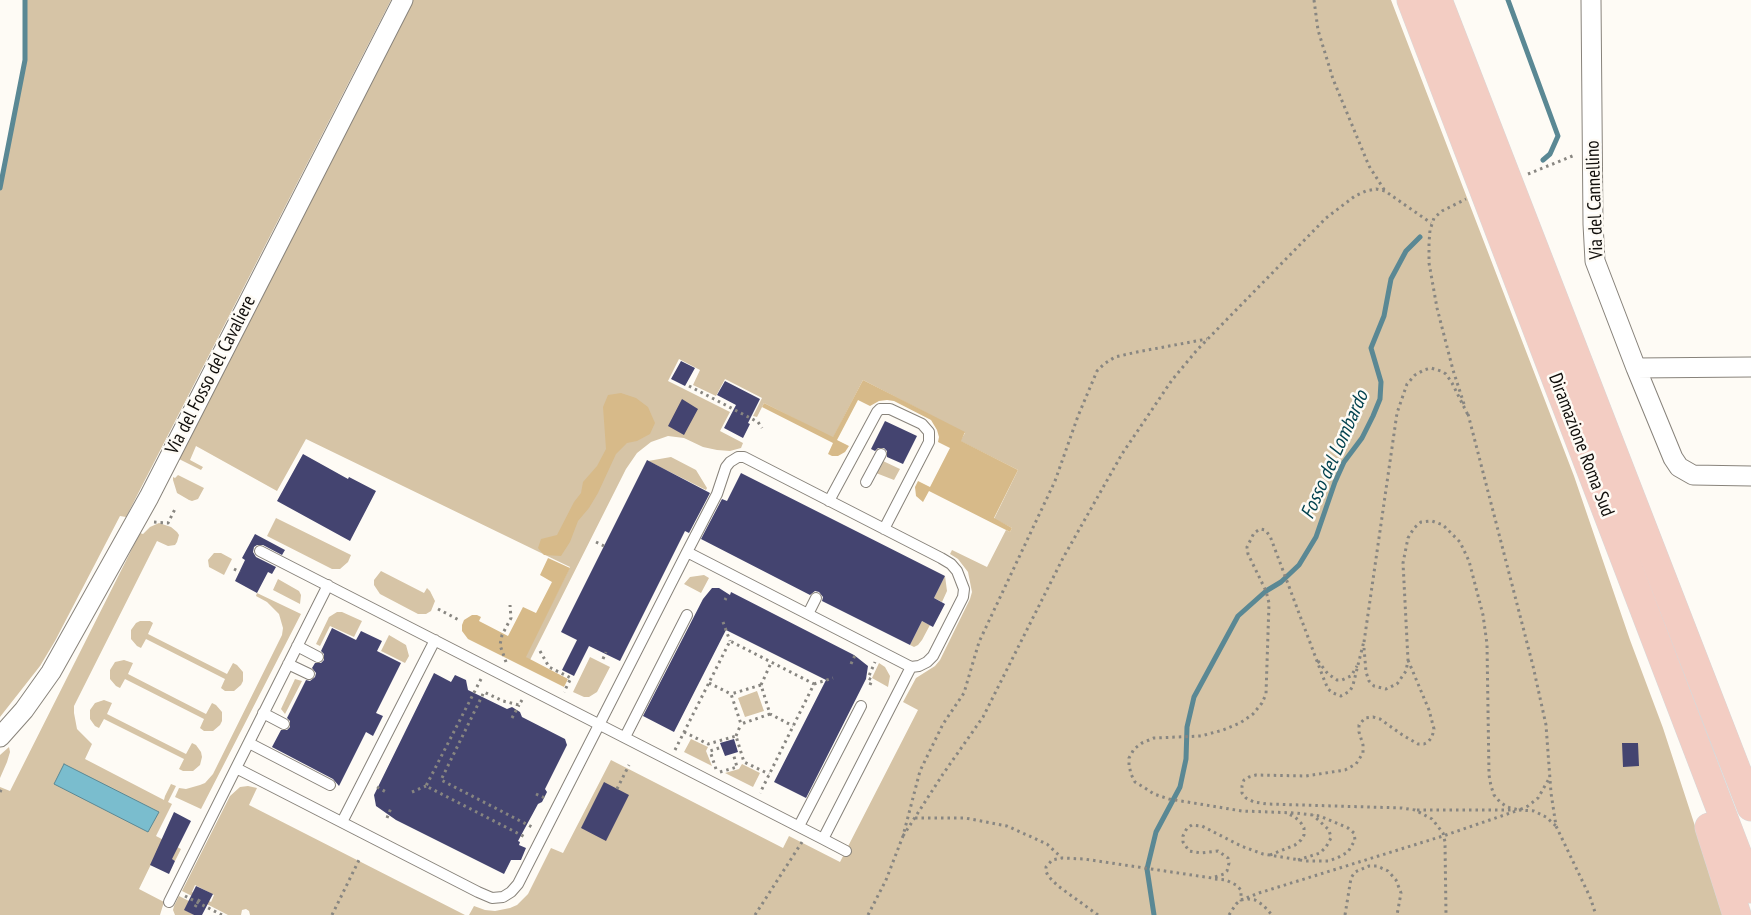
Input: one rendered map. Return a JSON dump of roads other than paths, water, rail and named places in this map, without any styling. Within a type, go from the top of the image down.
[{"type":"highway","name":"Diramazione Roma Sud","points":[[1411,0],[1751,889]]},
{"type":"highway","name":"Diramazione Roma Sud","points":[[1438,0],[1751,807]]},
{"type":"highway","points":[[1627,566],[1737,915]]},
{"type":"street","name":"Via del Fosso del Cavaliere","points":[[0,737],[24,710],[51,672],[149,497],[403,0]]},
{"type":"street","name":"Via del Cannellino","points":[[1591,0],[1595,261],[1636,368],[1673,458],[1679,467],[1688,473],[1698,476],[1751,476]]},
{"type":"street","points":[[1636,368],[1751,367]]},
{"type":"lane","points":[[829,501],[876,412],[890,409],[922,424],[929,432],[929,442],[884,529]]},
{"type":"lane","points":[[866,482],[881,454]]},
{"type":"lane","points":[[236,768],[478,892],[492,898],[503,897],[518,884],[599,724],[687,552],[717,494],[726,467],[738,457],[744,458],[951,564],[957,571],[964,589],[963,597],[933,656],[919,666],[911,667],[687,552]]},
{"type":"lane","points":[[260,551],[846,851]]},
{"type":"lane","points":[[168,902],[328,585]]},
{"type":"lane","points":[[808,614],[816,598]]},
{"type":"lane","points":[[625,737],[687,615]]},
{"type":"lane","points":[[342,822],[435,640]]},
{"type":"lane","points":[[297,646],[318,656]]},
{"type":"lane","points":[[288,664],[309,674]]},
{"type":"lane","points":[[823,839],[911,667]]},
{"type":"lane","points":[[804,829],[861,706]]},
{"type":"lane","points":[[263,713],[284,724]]},
{"type":"lane","points":[[249,743],[330,784]]},
{"type":"water","points":[[64,764],[159,812],[148,832],[54,784]]},
{"type":"waterway","points":[[0,188],[25,60],[25,0]]},
{"type":"waterway","points":[[1508,0],[1558,136],[1550,154],[1543,160]]},
{"type":"waterway","name":"Fosso del Lombardo","points":[[1154,915],[1147,869],[1156,832],[1180,787],[1186,759],[1187,727],[1194,697],[1238,616],[1299,565],[1316,537],[1344,462],[1362,438],[1380,399],[1381,382],[1371,348],[1384,316],[1391,279],[1406,251],[1420,237]]}]
